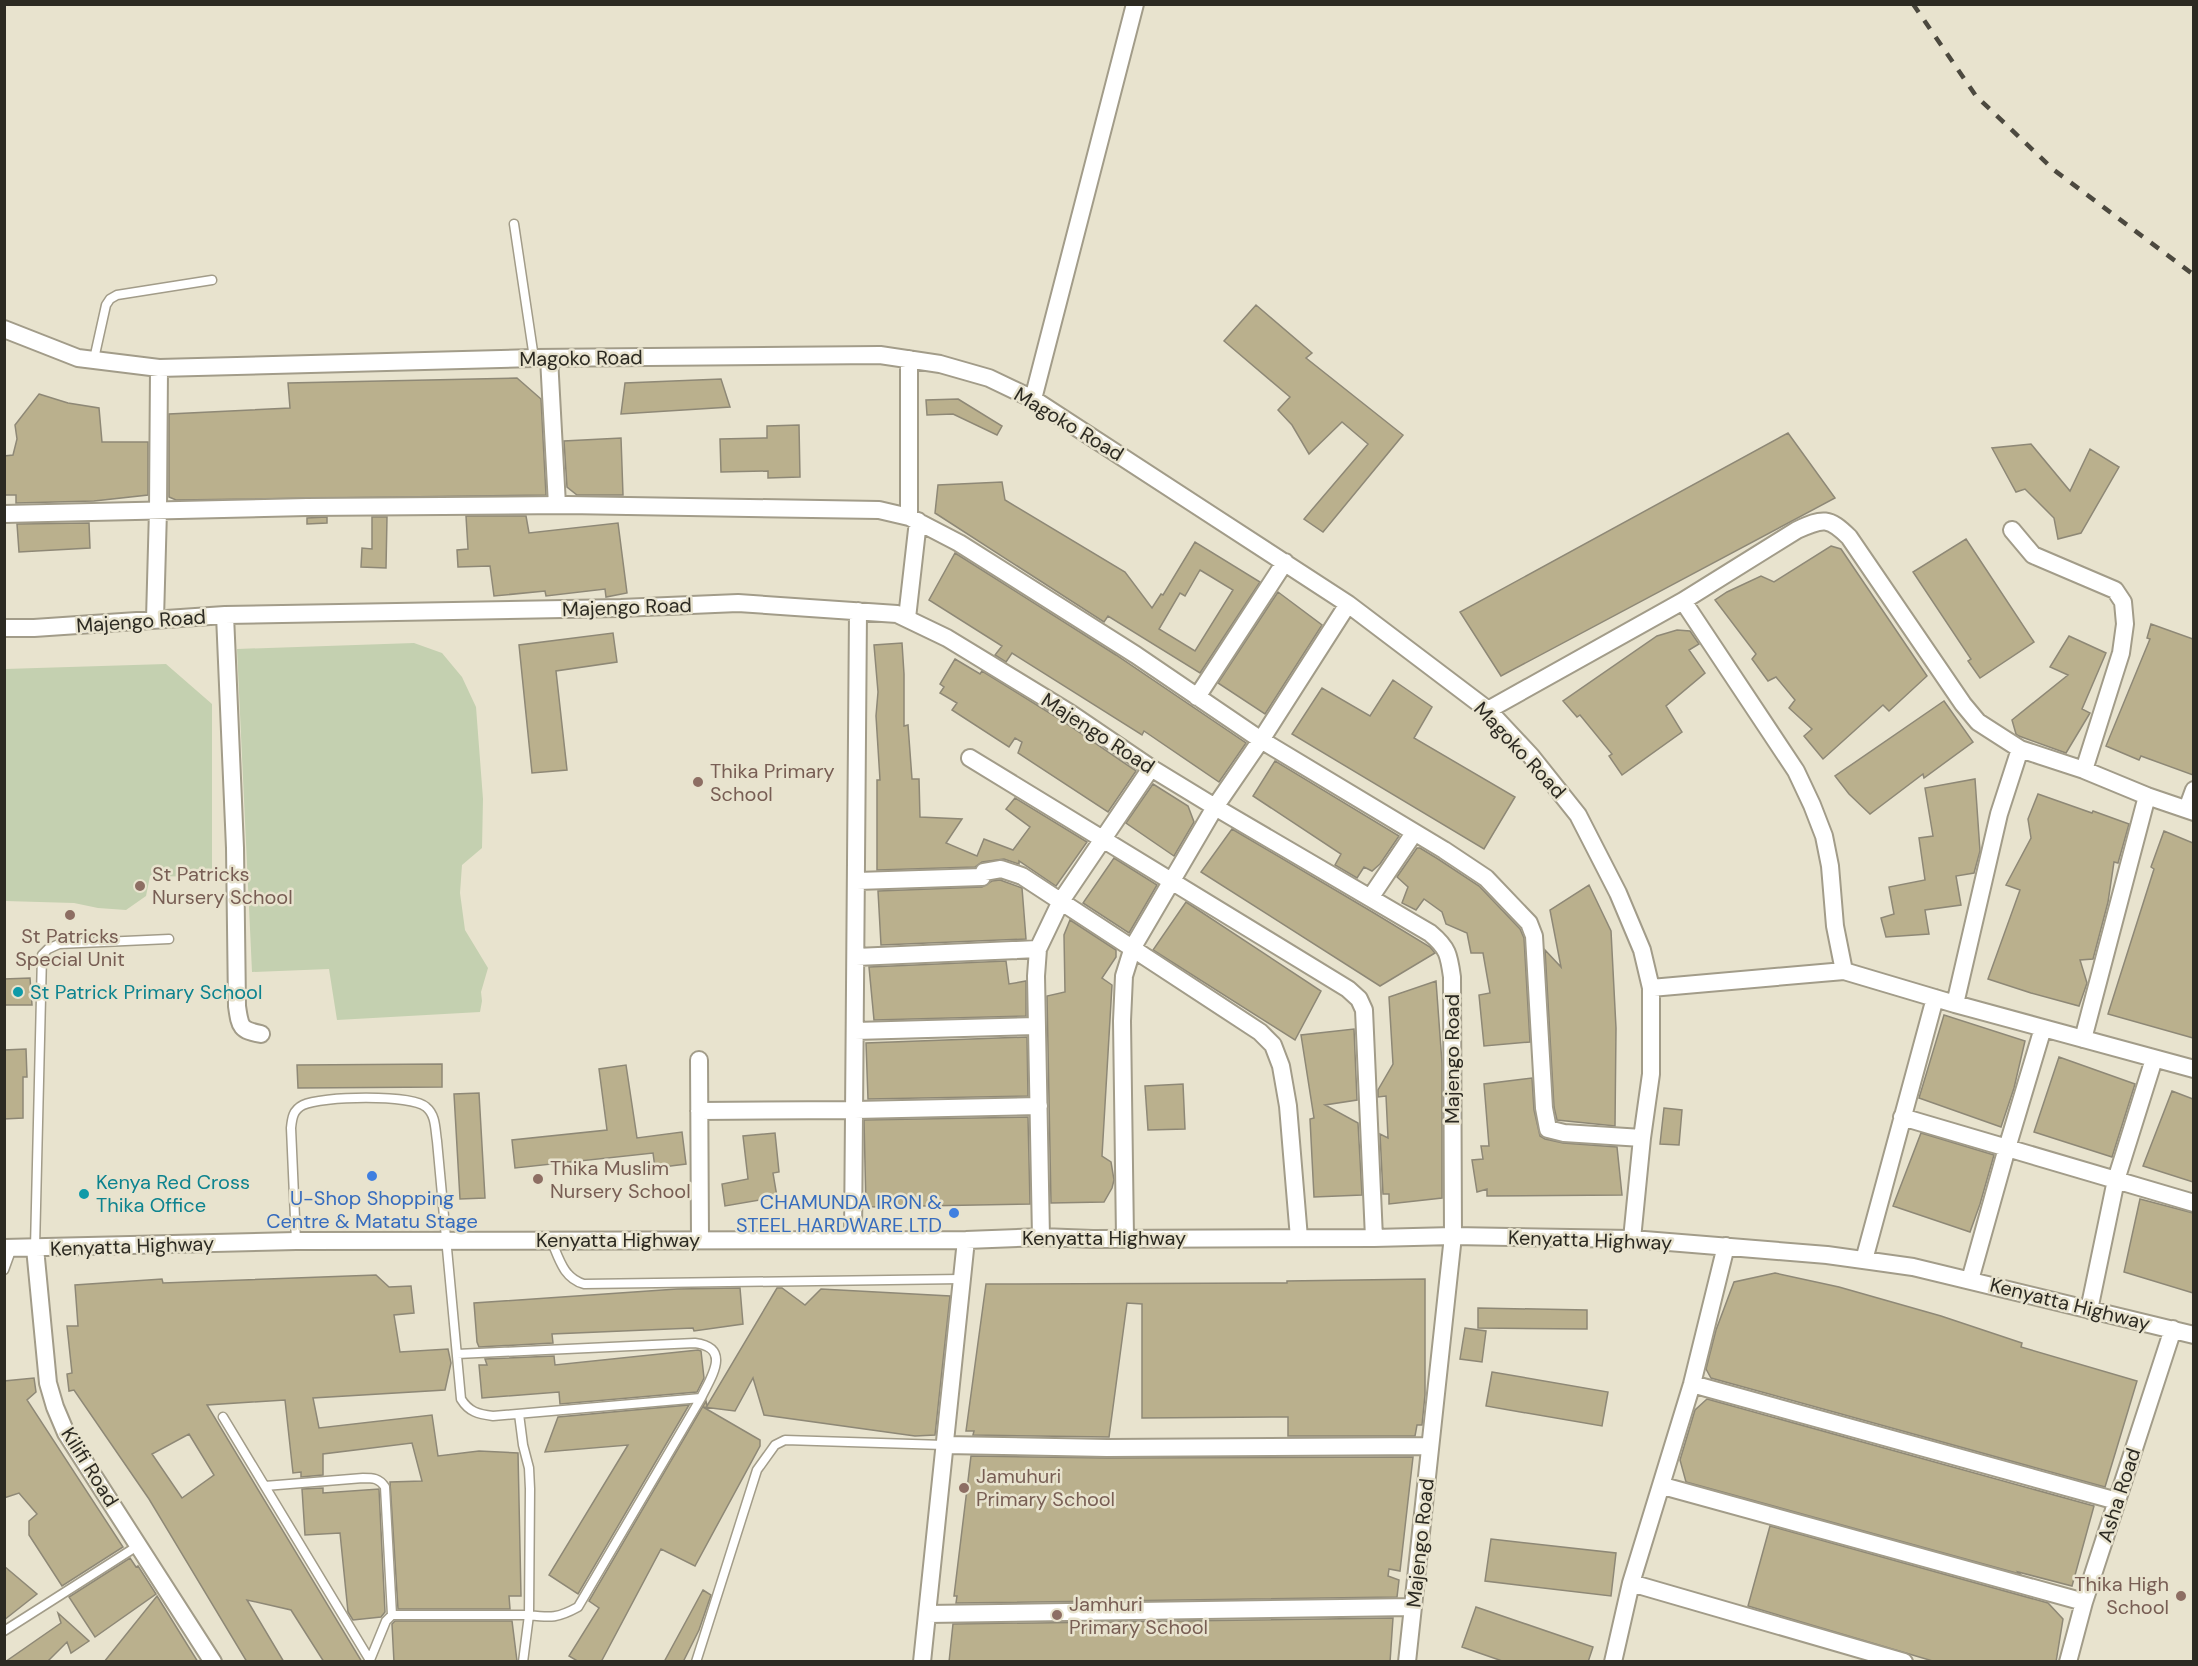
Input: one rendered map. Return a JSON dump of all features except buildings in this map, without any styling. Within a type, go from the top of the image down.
[{"type":"street","points":[[1033,399],[1135,4]]},
{"type":"street","name":"Magoko Road","points":[[4,330],[78,358],[159,368],[542,358],[880,355],[940,364],[989,378],[1033,399],[1348,604],[1488,710],[1531,756],[1578,815],[1622,902],[1642,950],[1651,988],[1651,1074],[1632,1239]]},
{"type":"street","points":[[542,358],[557,505]]},
{"type":"street","points":[[907,618],[913,519],[909,359]]},
{"type":"street","points":[[155,619],[159,368]]},
{"type":"street","points":[[4,514],[557,505],[879,510],[913,519],[959,543],[1010,574],[1136,655],[1261,740],[1486,878],[1528,923],[1534,936],[1544,1108],[1548,1129],[1554,1132],[1642,1138]]},
{"type":"street","points":[[1488,710],[1683,601],[1797,530],[1816,521],[1829,521],[1838,525],[1850,537],[1956,694],[1978,722],[2020,749],[2084,770],[2190,811],[2193,790]]},
{"type":"street","points":[[2012,530],[2032,555],[2115,590],[2123,602],[2125,624],[2118,667],[2084,770]]},
{"type":"street","points":[[1197,697],[1285,562]]},
{"type":"street","points":[[1683,601],[1796,771],[1812,805],[1826,846],[1835,926],[1844,971]]},
{"type":"street","name":"Majengo Road","points":[[4,628],[44,628],[225,615],[621,608],[738,603],[897,615],[947,638],[1070,713],[1151,768],[1430,933],[1444,944],[1449,956],[1452,977],[1453,1236],[1407,1662]]},
{"type":"street","points":[[1125,1238],[1122,1021],[1124,976],[1132,947],[1215,807],[1348,604]]},
{"type":"street","points":[[853,1240],[858,611]]},
{"type":"street","points":[[225,615],[236,848],[237,1006],[241,1026],[246,1031],[261,1034]]},
{"type":"street","points":[[1955,1004],[1999,814],[2020,749]]},
{"type":"street","points":[[970,758],[1348,989],[1359,999],[1364,1010],[1374,1238]]},
{"type":"street","points":[[1041,1237],[1037,1026],[1038,949],[1061,901],[1151,768]]},
{"type":"street","points":[[2083,1040],[2147,796]]},
{"type":"street","points":[[1370,898],[1414,833]]},
{"type":"street","points":[[857,881],[982,877],[984,872],[1001,869],[1022,876],[1260,1032],[1273,1045],[1281,1066],[1288,1106],[1299,1238]]},
{"type":"street","points":[[856,957],[1038,949]]},
{"type":"street","points":[[1651,988],[1844,971],[2083,1040],[2193,1069]]},
{"type":"street","points":[[1864,1260],[1935,998]]},
{"type":"street","points":[[855,1031],[1037,1026]]},
{"type":"street","points":[[1970,1280],[2043,1028]]},
{"type":"street","points":[[2089,1310],[2116,1180],[2154,1059]]},
{"type":"street","points":[[699,1060],[699,1240]]},
{"type":"street","points":[[699,1111],[1039,1106]]},
{"type":"street","points":[[1902,1117],[2193,1203]]},
{"type":"street","name":"Kenyatta Highway","points":[[8,1248],[447,1240],[966,1240],[1041,1237],[1374,1238],[1453,1236],[1632,1239],[1726,1246],[1913,1267],[2193,1335]]},
{"type":"street","points":[[922,1662],[966,1240]]},
{"type":"street","points":[[1613,1662],[1631,1583],[1663,1486],[1692,1384],[1726,1246]]},
{"type":"street","name":"Kilifi Road","points":[[35,1248],[48,1383],[66,1433],[213,1662]]},
{"type":"street","name":"Asha Road","points":[[2068,1662],[2084,1602],[2173,1329]]},
{"type":"street","points":[[1692,1384],[2117,1501]]},
{"type":"street","points":[[944,1445],[1107,1448],[1430,1446]]},
{"type":"street","points":[[1663,1486],[2084,1602]]},
{"type":"street","points":[[1631,1583],[1904,1662]]},
{"type":"street","points":[[927,1614],[1413,1607]]},
{"type":"lane","points":[[514,224],[542,358]]},
{"type":"lane","points":[[94,359],[106,305],[110,299],[212,280]]},
{"type":"lane","points":[[35,1248],[42,955],[59,944],[169,939]]},
{"type":"lane","points":[[296,1241],[291,1128],[293,1114],[303,1105],[329,1099],[400,1098],[424,1104],[433,1114],[437,1141],[461,1400],[467,1408],[479,1414],[493,1416],[701,1398]]},
{"type":"lane","points":[[551,1240],[567,1274],[574,1281],[584,1284],[962,1279]]},
{"type":"lane","points":[[4,1270],[8,1248]]},
{"type":"lane","points":[[370,1661],[386,1621],[392,1616],[529,1615],[549,1618],[562,1616],[578,1607],[701,1398],[715,1370],[717,1360],[710,1347],[695,1342],[457,1354]]},
{"type":"lane","points":[[519,1414],[530,1479],[529,1615],[523,1662]]},
{"type":"lane","points":[[223,1417],[370,1661]]},
{"type":"lane","points":[[696,1662],[757,1470],[775,1445],[785,1440],[944,1445]]},
{"type":"lane","points":[[265,1486],[363,1478],[378,1479],[382,1482],[385,1487],[392,1616]]},
{"type":"lane","points":[[4,1631],[140,1545]]},
{"type":"green space","points":[[414,643],[442,653],[462,677],[476,707],[483,799],[482,848],[462,865],[460,893],[465,930],[488,968],[481,992],[480,1012],[337,1020],[329,969],[252,972],[237,649]]},
{"type":"green space","points":[[166,664],[212,704],[212,877],[150,876],[146,896],[126,910],[74,903],[5,901],[5,669]]},
{"type":"railway","points":[[1913,4],[1976,96],[2054,170],[2194,275]]},
{"type":"place","name":"Thika Primary School","points":[[698,782]]},
{"type":"place","name":"St Patricks Nursery School","points":[[140,886]]},
{"type":"place","name":"St Patricks Special Unit","points":[[70,915]]},
{"type":"place","name":"St Patrick Primary School","points":[[18,992]]},
{"type":"place","name":"U-Shop Shopping Centre & Matatu Stage","points":[[372,1176]]},
{"type":"place","name":"Thika Muslim Nursery School","points":[[538,1179]]},
{"type":"place","name":"Kenya Red Cross Thika Office","points":[[84,1194]]},
{"type":"place","name":"CHAMUNDA IRON & STEEL HARDWARE LTD","points":[[954,1213]]},
{"type":"place","name":"Jamuhuri Primary School","points":[[964,1488]]},
{"type":"place","name":"Thika High School","points":[[2181,1596]]},
{"type":"place","name":"Jamhuri Primary School","points":[[1057,1615]]}]
